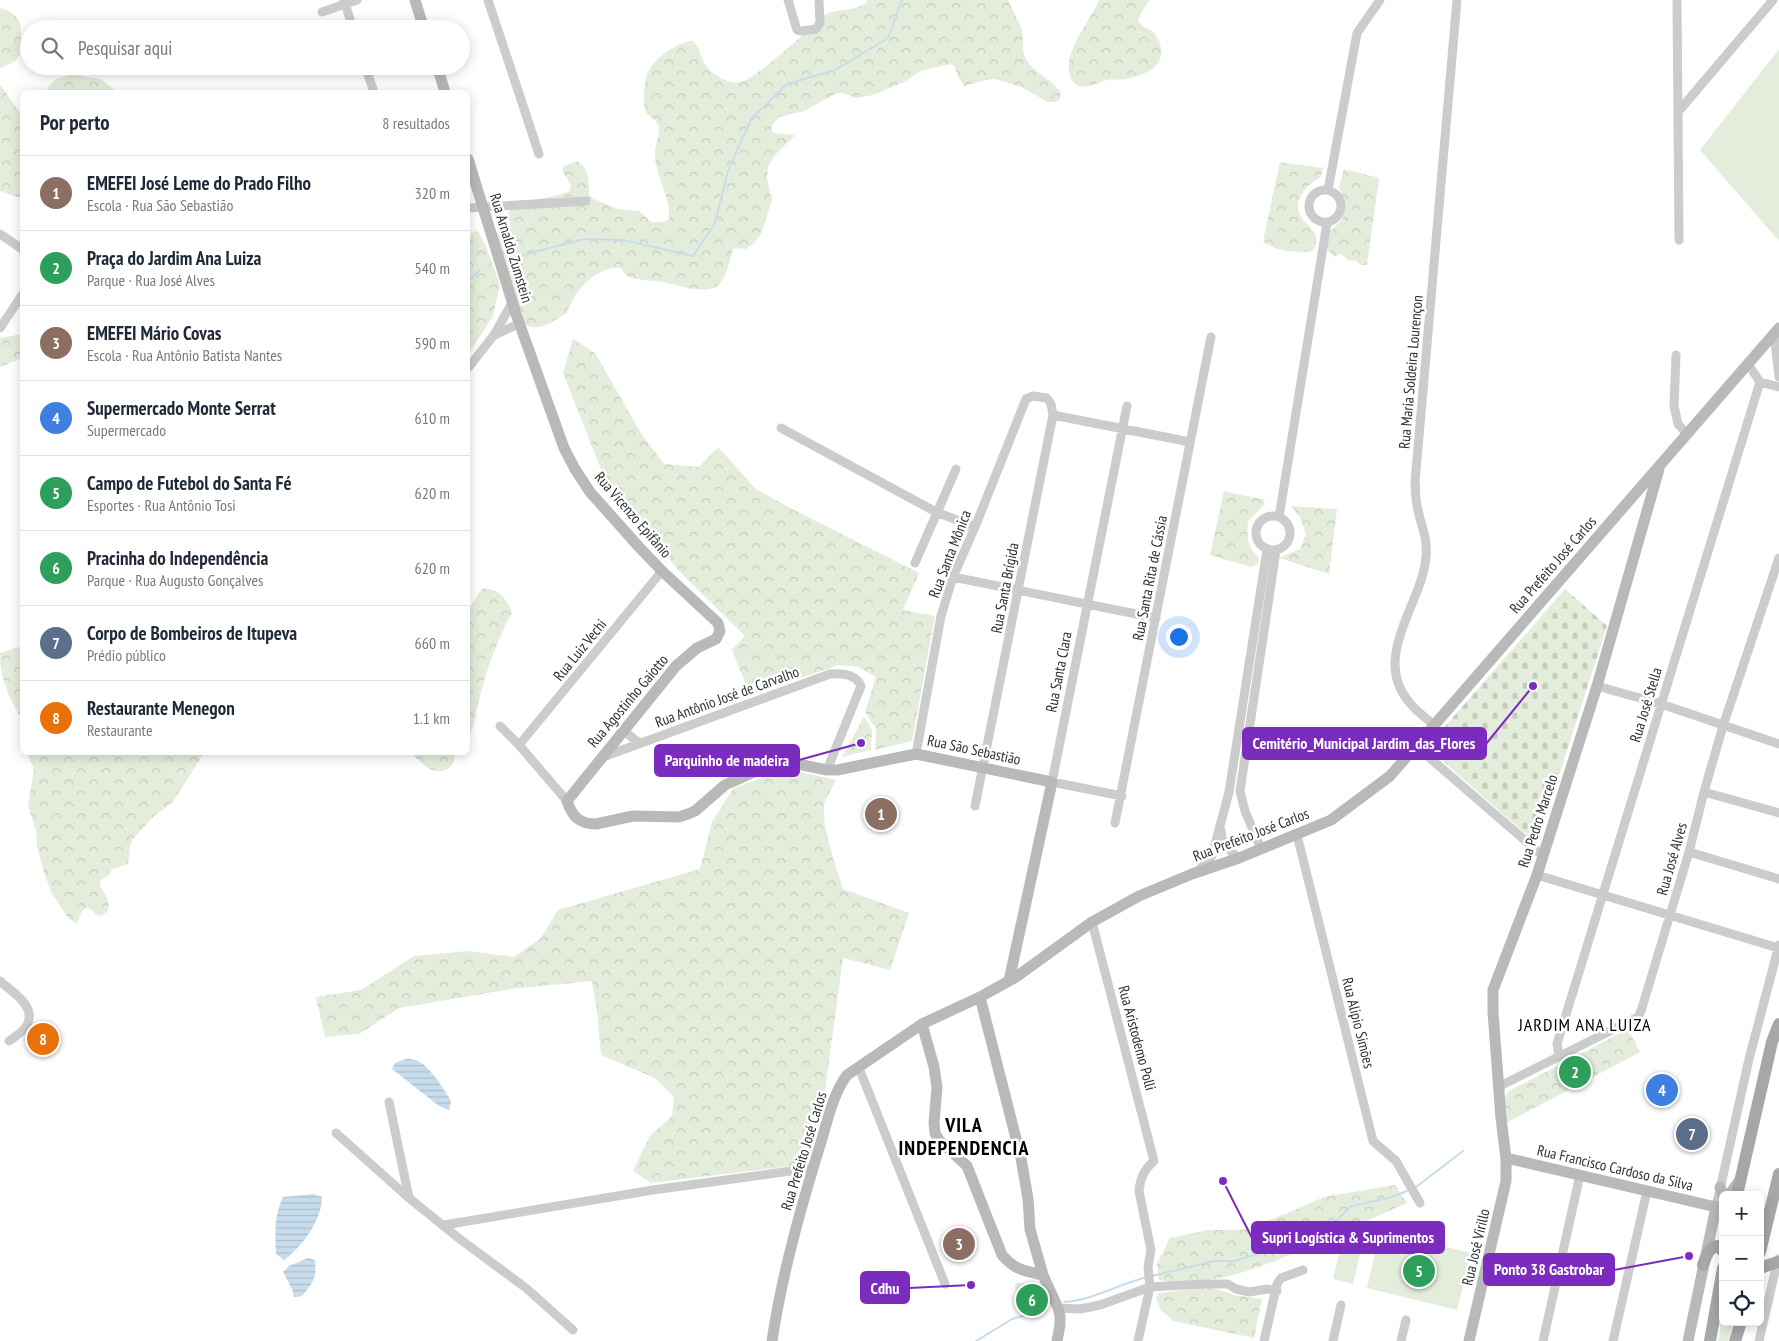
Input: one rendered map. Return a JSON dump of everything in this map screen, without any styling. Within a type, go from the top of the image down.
[{"type":"main road","points":[[1738,1191],[1779,1024]]},
{"type":"main road","points":[[1764,1236],[1779,1174]]},
{"type":"main road","points":[[1703,1265],[1712,1247],[1719,1248]]},
{"type":"main road","points":[[1764,1266],[1778,1259]]},
{"type":"main road","points":[[1710,1341],[1721,1281]]},
{"type":"main road","points":[[1735,1341],[1740,1326]]},
{"type":"street","points":[[322,12],[344,2],[357,0]]},
{"type":"street","points":[[415,0],[421,20]]},
{"type":"street","points":[[488,0],[539,154]]},
{"type":"street","points":[[788,0],[797,30],[802,31],[816,29],[820,23],[819,0]]},
{"type":"street","points":[[1328,190],[1357,33],[1380,0]]},
{"type":"street","name":"Rua Maria Soldeira Lourençon","points":[[1434,725],[1409,702],[1400,688],[1394,668],[1399,642],[1422,579],[1426,558],[1426,538],[1417,505],[1415,482],[1457,0]]},
{"type":"street","points":[[1677,0],[1679,240]]},
{"type":"street","points":[[1678,112],[1774,0]]},
{"type":"street","points":[[344,2],[350,20]]},
{"type":"street","points":[[368,75],[373,90]]},
{"type":"street","points":[[440,75],[445,90]]},
{"type":"street","name":"Rua Arnaldo Zumstein","points":[[470,165],[512,303],[528,344]]},
{"type":"street","points":[[1328,190],[1338,196],[1342,209],[1339,216],[1334,220],[1320,222],[1315,219],[1309,209],[1309,204],[1314,194],[1319,191],[1328,190]]},
{"type":"street","points":[[470,208],[586,201]]},
{"type":"street","points":[[1279,517],[1327,222]]},
{"type":"street","points":[[0,234],[20,248]]},
{"type":"street","points":[[0,328],[3,317],[20,297]]},
{"type":"street","points":[[470,365],[494,335],[512,303]]},
{"type":"street","points":[[494,335],[520,323]]},
{"type":"street","points":[[1776,331],[1779,377]]},
{"type":"street","name":"Rua Prefeito José Carlos","points":[[772,1341],[778,1302],[813,1168],[840,1084],[848,1075],[922,1024],[1009,981],[1092,922],[1139,896],[1331,820],[1390,776],[1776,331]]},
{"type":"street","name":"Rua Santa Rita de Cássia","points":[[1115,823],[1122,796],[1211,337]]},
{"type":"street","name":"Rua Vicenzo Epifânio","points":[[528,344],[562,440],[590,492],[662,571],[718,623],[720,631]]},
{"type":"street","points":[[1676,355],[1674,406],[1678,424],[1687,434]]},
{"type":"street","points":[[1748,364],[1760,382],[1779,387]]},
{"type":"street","name":"Rua José Stella","points":[[1559,1056],[1557,1044],[1760,382]]},
{"type":"street","name":"Rua Santa Mônica","points":[[916,754],[942,616],[953,577],[1026,399],[1033,396],[1047,398],[1051,404],[1053,415]]},
{"type":"street","name":"Rua Santa Clara","points":[[1009,981],[1052,782],[1127,406]]},
{"type":"street","points":[[1053,415],[1190,442]]},
{"type":"street","name":"Rua Santa Brígida","points":[[975,806],[1053,415]]},
{"type":"street","points":[[781,428],[937,512],[975,527]]},
{"type":"street","name":"Rua Pedro Marcelo","points":[[1506,1158],[1498,1087],[1493,990],[1537,875],[1597,686],[1660,465]]},
{"type":"street","points":[[915,564],[956,469]]},
{"type":"street","points":[[1643,485],[1652,496]]},
{"type":"street","points":[[1272,516],[1279,517],[1288,524],[1290,535],[1286,546],[1272,550],[1262,547],[1256,537],[1258,526],[1266,518],[1272,516]]},
{"type":"street","points":[[1198,872],[1212,856],[1229,792],[1272,550]]},
{"type":"street","points":[[1261,849],[1245,812],[1240,791],[1272,550]]},
{"type":"street","name":"Rua José Alves","points":[[1498,1087],[1638,1017],[1689,852],[1723,726],[1778,568],[1779,558]]},
{"type":"street","name":"Rua Luiz Vechi","points":[[519,745],[662,571]]},
{"type":"street","points":[[953,577],[1156,618]]},
{"type":"street","name":"Rua Agostinho Gaiotto","points":[[566,801],[676,666],[697,648],[716,639],[720,631]]},
{"type":"street","name":"Rua Antônio José de Carvalho","points":[[600,758],[830,674],[843,673],[860,682],[861,686],[827,770]]},
{"type":"street","points":[[1597,686],[1661,704],[1779,744]]},
{"type":"street","points":[[500,726],[519,745],[566,801]]},
{"type":"street","points":[[623,730],[639,743]]},
{"type":"street","points":[[1416,746],[1543,856]]},
{"type":"street","name":"Rua São Sebastião","points":[[566,801],[576,819],[586,823],[596,824],[633,816],[679,817],[695,811],[725,785],[756,771],[773,766],[792,763],[827,770],[837,770],[916,754],[1122,796]]},
{"type":"street","points":[[1704,792],[1779,813]]},
{"type":"street","points":[[1221,822],[1222,840],[1225,848],[1239,858]]},
{"type":"street","name":"Rua Alipio Simões","points":[[1297,835],[1373,1141],[1396,1161],[1420,1204]]},
{"type":"street","points":[[1689,852],[1779,879]]},
{"type":"street","points":[[1537,875],[1602,896],[1779,947],[1750,1059],[1724,1191]]},
{"type":"street","name":"Rua Aristodemo Polli","points":[[1092,922],[1154,1161],[1145,1168],[1139,1183],[1150,1244],[1148,1267],[1150,1283]]},
{"type":"street","points":[[1018,944],[1030,966]]},
{"type":"street","points":[[0,981],[27,1006],[30,1015],[27,1026],[9,1042]]},
{"type":"street","points":[[980,997],[1021,1158],[1028,1199],[1030,1229],[1043,1275],[1058,1308],[1060,1325],[1057,1341]]},
{"type":"street","points":[[922,1024],[934,1067],[937,1087],[935,1133],[939,1140],[967,1166],[1002,1255],[1010,1264],[1022,1271],[1043,1275]]},
{"type":"street","points":[[859,1068],[945,1284]]},
{"type":"street","points":[[389,1102],[409,1198]]},
{"type":"street","points":[[336,1133],[409,1198],[461,1240],[526,1288],[573,1330]]},
{"type":"street","name":"Rua Francisco Cardoso da Silva","points":[[1506,1158],[1719,1208]]},
{"type":"street","name":"Rua José Virillo","points":[[1469,1341],[1506,1181],[1506,1158]]},
{"type":"street","points":[[444,1225],[652,1190],[813,1168]]},
{"type":"street","points":[[1542,1341],[1580,1175]]},
{"type":"street","points":[[1725,1191],[1740,1180]]},
{"type":"street","points":[[1614,1341],[1646,1191]]},
{"type":"street","points":[[1688,1341],[1703,1265],[1719,1211]]},
{"type":"street","points":[[1759,1341],[1778,1259]]},
{"type":"street","points":[[1264,1341],[1277,1291],[1277,1284],[1281,1278],[1303,1270]]},
{"type":"street","points":[[1058,1308],[1080,1309],[1100,1305],[1150,1283],[1228,1284],[1236,1289],[1249,1292],[1267,1289],[1277,1291]]},
{"type":"street","points":[[1138,1341],[1150,1283]]},
{"type":"street","points":[[1333,1341],[1341,1305]]},
{"type":"street","points":[[1401,1341],[1406,1320]]},
{"type":"green space","points":[[867,0],[1008,0],[1021,28],[1023,51],[1026,59],[1034,69],[1054,84],[1061,94],[1059,100],[1048,102],[1021,87],[995,79],[964,86],[954,66],[950,64],[921,71],[902,83],[873,95],[855,98],[843,93],[835,94],[804,111],[779,117],[771,130],[774,133],[795,135],[775,155],[768,167],[767,179],[772,200],[761,234],[746,249],[733,249],[725,275],[716,287],[703,290],[636,279],[624,273],[621,268],[612,268],[594,276],[587,282],[575,296],[567,313],[556,320],[539,327],[527,326],[522,322],[496,233],[500,229],[508,230],[511,228],[508,213],[516,205],[527,201],[553,197],[570,191],[571,185],[562,170],[564,166],[577,161],[584,167],[588,176],[589,195],[593,199],[618,209],[639,211],[651,222],[665,222],[669,219],[668,203],[655,157],[659,127],[646,113],[644,102],[647,75],[651,67],[661,56],[680,44],[693,41],[709,70],[726,80],[741,82],[752,77],[770,63],[826,14],[856,8],[866,3]]},
{"type":"green space","points":[[1099,0],[1150,0],[1138,20],[1140,24],[1157,36],[1161,55],[1157,65],[1148,72],[1126,79],[1107,80],[1084,87],[1079,86],[1072,80],[1069,71],[1069,61],[1077,39]]},
{"type":"green space","points":[[0,8],[15,15],[20,24],[20,55],[15,61],[0,68]]},
{"type":"green space","points":[[1779,49],[1779,241],[1700,150]]},
{"type":"green space","points":[[74,75],[101,79],[115,90],[47,90],[54,81],[65,76]]},
{"type":"green space","points":[[0,84],[20,113],[20,198],[0,191]]},
{"type":"green space","points":[[1280,162],[1323,168],[1321,177],[1306,189],[1299,199],[1298,205],[1301,217],[1313,230],[1316,237],[1313,251],[1287,251],[1268,245],[1263,241]]},
{"type":"green space","points":[[1344,169],[1379,178],[1367,265],[1361,265],[1355,260],[1349,261],[1341,254],[1334,257],[1327,249],[1330,231],[1341,221],[1345,211],[1344,200],[1339,187]]},
{"type":"green space","points":[[476,231],[479,233],[486,246],[500,285],[493,316],[470,352],[470,239],[471,233]]},
{"type":"green space","points":[[20,334],[20,359],[0,367],[0,338]]},
{"type":"green space","points":[[573,339],[595,353],[642,435],[664,464],[699,467],[718,447],[756,489],[919,573],[903,610],[935,616],[912,741],[875,750],[876,729],[865,712],[876,677],[858,667],[839,665],[750,695],[732,650],[745,636],[678,570],[610,492],[563,373]]},
{"type":"green space","points":[[1224,491],[1265,500],[1263,506],[1248,521],[1248,541],[1259,558],[1258,564],[1251,567],[1210,555]]},
{"type":"green space","points":[[1291,506],[1337,509],[1329,574],[1279,558],[1300,549],[1306,534],[1300,517]]},
{"type":"green space","points":[[484,588],[494,590],[502,596],[512,613],[492,657],[470,733],[470,606]]},
{"type":"green space","points":[[1565,589],[1607,626],[1537,844],[1427,747]]},
{"type":"green space","points":[[20,647],[20,716],[5,685],[0,653]]},
{"type":"green space","points":[[864,717],[872,730],[871,750],[842,757]]},
{"type":"green space","points":[[28,755],[203,755],[173,802],[155,815],[133,839],[128,864],[112,869],[109,875],[101,880],[100,887],[109,903],[107,911],[98,916],[89,908],[86,908],[82,911],[77,924],[68,918],[51,892],[44,872],[37,846],[36,831],[28,806],[34,769]]},
{"type":"green space","points":[[414,755],[454,755],[452,764],[445,770],[434,770],[419,761]]},
{"type":"green space","points":[[796,771],[836,780],[825,801],[824,820],[843,889],[909,913],[890,970],[843,958],[823,1105],[807,1164],[651,1183],[633,1171],[650,1136],[672,1116],[674,1097],[655,1078],[601,1055],[592,981],[511,989],[399,1008],[359,1034],[325,1037],[316,997],[361,990],[414,956],[469,951],[514,957],[541,938],[558,910],[700,869],[712,822],[733,789],[772,774]]},
{"type":"green space","points":[[1628,1029],[1640,1052],[1506,1123],[1504,1098],[1509,1091]]},
{"type":"green space","points":[[1395,1185],[1407,1203],[1276,1261],[1238,1274],[1218,1278],[1179,1282],[1159,1280],[1157,1264],[1170,1238],[1208,1230],[1243,1230],[1324,1197]]},
{"type":"green space","points":[[1380,1231],[1471,1253],[1457,1310],[1367,1288]]},
{"type":"green space","points":[[1341,1246],[1361,1251],[1353,1284],[1333,1279]]},
{"type":"green space","points":[[1015,1284],[1039,1285],[1046,1305],[1024,1311],[1017,1295]]},
{"type":"green space","points":[[1209,1287],[1235,1295],[1262,1299],[1254,1338],[1173,1321],[1161,1310],[1156,1298],[1159,1293]]},
{"type":"green space","points":[[1720,1326],[1733,1326],[1728,1341],[1718,1341]]},
{"type":"water","points":[[406,1059],[418,1061],[432,1073],[451,1101],[449,1110],[439,1106],[392,1069],[395,1063]]},
{"type":"water","points":[[314,1194],[322,1197],[319,1215],[315,1224],[298,1248],[284,1260],[276,1254],[275,1239],[277,1218],[283,1197]]},
{"type":"water","points":[[308,1258],[315,1260],[313,1280],[302,1296],[294,1297],[283,1272],[289,1266]]},
{"type":"waterway","points":[[523,255],[584,239],[623,240],[693,256],[715,223],[728,171],[751,119],[787,84],[835,70],[888,38],[902,0]]},
{"type":"waterway","points":[[470,279],[480,270]]},
{"type":"waterway","points":[[1416,1187],[1463,1151]]},
{"type":"waterway","points":[[1152,1276],[1214,1261],[1234,1261],[1322,1236],[1351,1206],[1389,1198],[1407,1191]]},
{"type":"waterway","points":[[1064,1302],[1096,1295],[1147,1277]]},
{"type":"waterway","points":[[976,1341],[1012,1319],[1047,1309]]},
{"type":"place","name":"Cemitério_Municipal Jardim_das_Flores","points":[[1533,686]]},
{"type":"place","name":"Parquinho de madeira","points":[[861,743]]},
{"type":"place","name":"EMEFEI José Leme do Prado Filho","points":[[881,814]]},
{"type":"place","name":"Restaurante Menegon","points":[[43,1039]]},
{"type":"place","name":"Praça do Jardim Ana Luiza","points":[[1575,1072]]},
{"type":"place","name":"Supermercado Monte Serrat","points":[[1662,1090]]},
{"type":"place","name":"Corpo de Bombeiros de Itupeva","points":[[1692,1134]]},
{"type":"place","name":"Supri Logística & Suprimentos","points":[[1223,1181]]},
{"type":"place","name":"EMEFEI Mário Covas","points":[[959,1244]]},
{"type":"place","name":"Ponto 38 Gastrobar","points":[[1689,1256]]},
{"type":"place","name":"Campo de Futebol do Santa Fé","points":[[1419,1271]]},
{"type":"place","name":"Cdhu","points":[[971,1285]]},
{"type":"place","name":"Pracinha do Independência","points":[[1032,1300]]},
{"type":"district","name":"JARDIM ANA LUIZA","points":[[1585,1025]]},
{"type":"district","name":"VILA INDEPENDENCIA","points":[[964,1136]]}]
